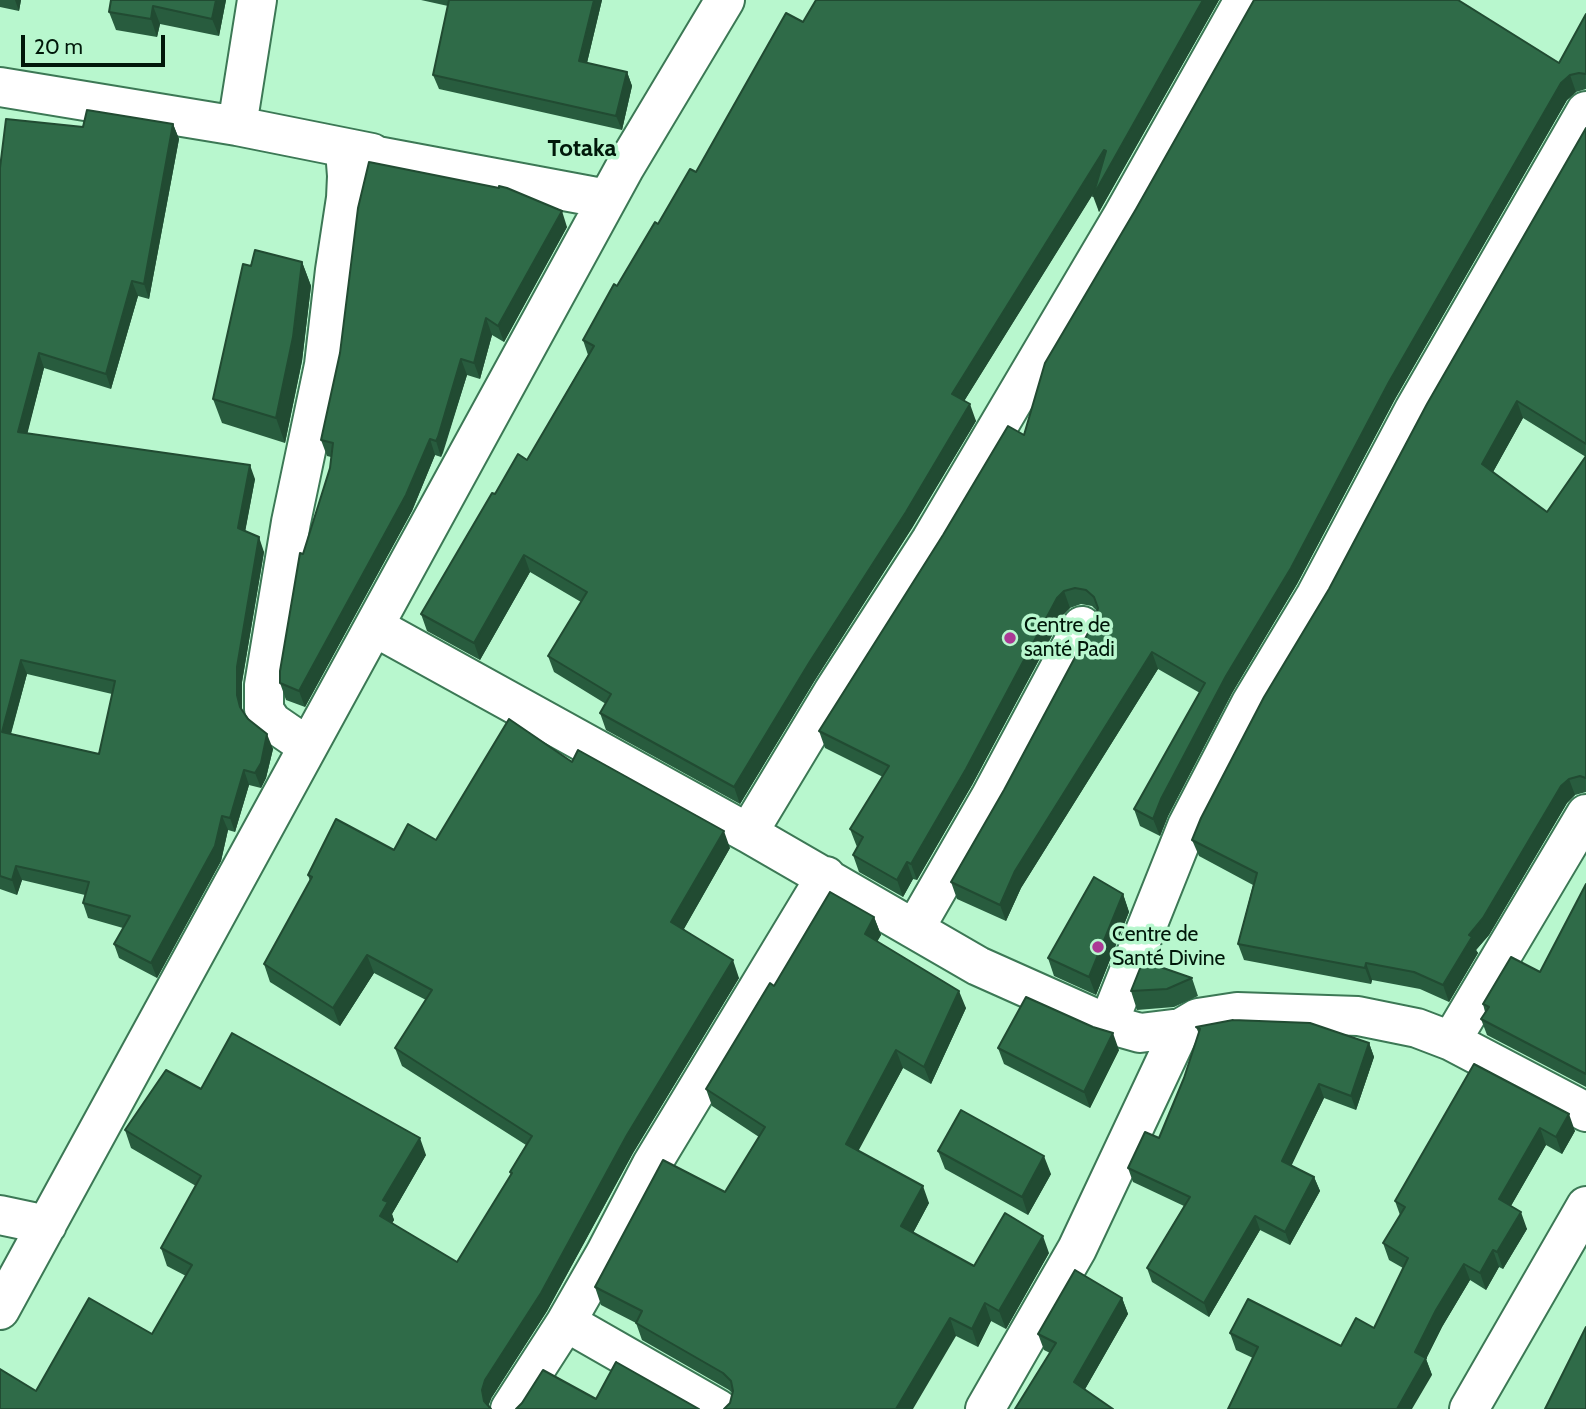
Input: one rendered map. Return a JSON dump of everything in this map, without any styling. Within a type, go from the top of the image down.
[{"type":"street","points":[[237,126],[257,0]]},
{"type":"street","points":[[0,1310],[607,199],[725,0]]},
{"type":"street","points":[[748,832],[931,540],[1123,215],[1244,0]]},
{"type":"street","points":[[0,87],[237,126],[607,199]]},
{"type":"street","points":[[1108,1024],[1187,825],[1251,702],[1316,595],[1414,410],[1586,111]]},
{"type":"street","points":[[307,746],[272,723],[264,710],[264,685],[291,522],[324,365],[346,198],[348,176],[345,150],[607,199]]},
{"type":"street","points":[[375,626],[748,832],[978,966],[1108,1024],[1139,1033],[1181,1028],[1198,1018],[1237,1012],[1358,1016],[1417,1028],[1451,1041],[1586,1112]]},
{"type":"street","points":[[915,928],[991,796],[1082,626]]},
{"type":"street","points":[[1451,1041],[1586,814]]},
{"type":"street","points":[[510,1409],[566,1322],[652,1164],[826,876]]},
{"type":"street","points":[[985,1409],[1077,1249],[1181,1028]]},
{"type":"street","points":[[1469,1409],[1586,1206]]},
{"type":"street","points":[[0,1215],[47,1225]]},
{"type":"street","points":[[566,1322],[718,1409]]},
{"type":"building","points":[[111,0],[216,0],[212,19],[153,6],[151,19],[109,12]]},
{"type":"building","points":[[449,0],[594,0],[579,61],[627,72],[616,116],[433,75]]},
{"type":"building","points":[[816,0],[1203,0],[1093,196],[1106,151],[1104,150],[952,394],[970,404],[906,512],[809,663],[734,787],[600,713],[611,694],[548,656],[587,592],[524,555],[474,643],[421,614],[518,454],[527,460],[594,346],[583,340],[614,284],[617,286],[655,222],[658,224],[690,169],[696,172],[786,13],[803,22]]},
{"type":"building","points":[[1254,0],[1458,0],[1559,63],[1586,14],[1586,74],[1570,75],[1561,83],[1389,382],[1291,568],[1226,676],[1153,819],[1134,809],[1205,683],[1152,652],[1015,871],[1000,905],[951,882],[1004,790],[1095,620],[1098,608],[1094,597],[1086,590],[1075,588],[1064,591],[1057,598],[966,769],[911,864],[907,862],[897,880],[853,855],[863,837],[850,829],[889,766],[819,731],[943,535],[1008,426],[1024,435],[1045,363]]},
{"type":"building","points":[[87,110],[173,124],[144,284],[132,281],[106,374],[39,353],[18,432],[250,465],[238,528],[259,537],[237,667],[237,695],[240,707],[248,719],[267,734],[261,763],[255,773],[244,770],[230,818],[222,816],[215,846],[151,963],[114,944],[130,916],[83,903],[89,882],[16,866],[12,880],[0,876],[0,168],[6,119],[83,127]],"holes":[[[21,660],[115,681],[99,754],[2,732]]]},
{"type":"building","points":[[1586,128],[1586,444],[1517,401],[1482,464],[1547,512],[1586,456],[1586,778],[1580,776],[1569,779],[1561,786],[1483,918],[1469,935],[1472,937],[1443,985],[1414,972],[1366,963],[1365,968],[1238,944],[1257,873],[1192,840],[1201,818],[1264,697],[1329,589],[1427,404]]},
{"type":"building","points":[[369,162],[507,188],[562,211],[498,326],[486,318],[474,363],[461,359],[438,437],[436,441],[430,439],[406,495],[299,691],[280,683],[280,671],[300,553],[303,554],[330,468],[333,443],[321,440],[340,353],[358,208]]},
{"type":"building","points":[[255,250],[302,262],[293,337],[276,418],[213,399],[243,264],[251,266]]},
{"type":"building","points":[[509,719],[572,762],[578,750],[724,831],[671,922],[733,960],[627,1135],[541,1293],[485,1380],[482,1390],[484,1401],[491,1409],[0,1409],[0,1369],[36,1391],[89,1298],[152,1334],[192,1265],[161,1248],[201,1176],[125,1130],[166,1070],[201,1089],[232,1033],[420,1138],[383,1200],[388,1202],[380,1216],[457,1262],[532,1136],[395,1048],[432,990],[367,955],[333,1008],[264,964],[312,877],[308,875],[336,819],[394,850],[408,824],[436,840]]},
{"type":"building","points":[[1094,877],[1123,894],[1089,977],[1048,958]]},
{"type":"building","points":[[1586,884],[1586,1074],[1481,1019],[1489,1007],[1483,1004],[1511,957],[1540,972]]},
{"type":"building","points":[[830,892],[874,917],[865,934],[959,991],[924,1067],[896,1050],[846,1144],[923,1186],[901,1226],[974,1266],[1005,1213],[1043,1236],[999,1311],[985,1303],[972,1329],[950,1318],[896,1409],[724,1409],[730,1403],[733,1391],[731,1381],[723,1373],[636,1323],[642,1311],[595,1287],[663,1160],[725,1192],[765,1127],[706,1089],[770,983],[774,986]]},
{"type":"building","points":[[1143,961],[1192,978],[1167,989],[1131,991]]},
{"type":"building","points":[[1026,997],[1093,1027],[1113,1033],[1084,1092],[998,1048]]},
{"type":"building","points":[[1233,1020],[1310,1023],[1369,1043],[1351,1096],[1319,1084],[1282,1161],[1314,1177],[1285,1232],[1255,1216],[1204,1303],[1147,1268],[1190,1197],[1128,1168],[1145,1132],[1159,1138],[1184,1078],[1200,1029],[1196,1027]]},
{"type":"building","points":[[1474,1064],[1569,1114],[1556,1137],[1540,1128],[1499,1199],[1521,1212],[1497,1252],[1493,1250],[1480,1273],[1464,1264],[1415,1352],[1426,1358],[1397,1409],[1228,1409],[1258,1347],[1230,1333],[1248,1299],[1341,1346],[1356,1318],[1374,1328],[1408,1258],[1383,1243],[1405,1207],[1395,1201]]},
{"type":"building","points":[[961,1110],[1044,1156],[1022,1197],[938,1151]]},
{"type":"building","points":[[1075,1270],[1122,1298],[1074,1382],[1113,1409],[1015,1409],[1056,1343],[1038,1334]]},
{"type":"building","points":[[1586,1327],[1586,1409],[1545,1409]]},
{"type":"building","points":[[616,1362],[699,1409],[516,1409],[543,1370],[596,1399]]},
{"type":"place","name":"Centre de santé Padi","points":[[1010,638]]},
{"type":"place","name":"Centre de Santé Divine","points":[[1098,947]]},
{"type":"district","name":"Totaka","points":[[582,149]]}]
